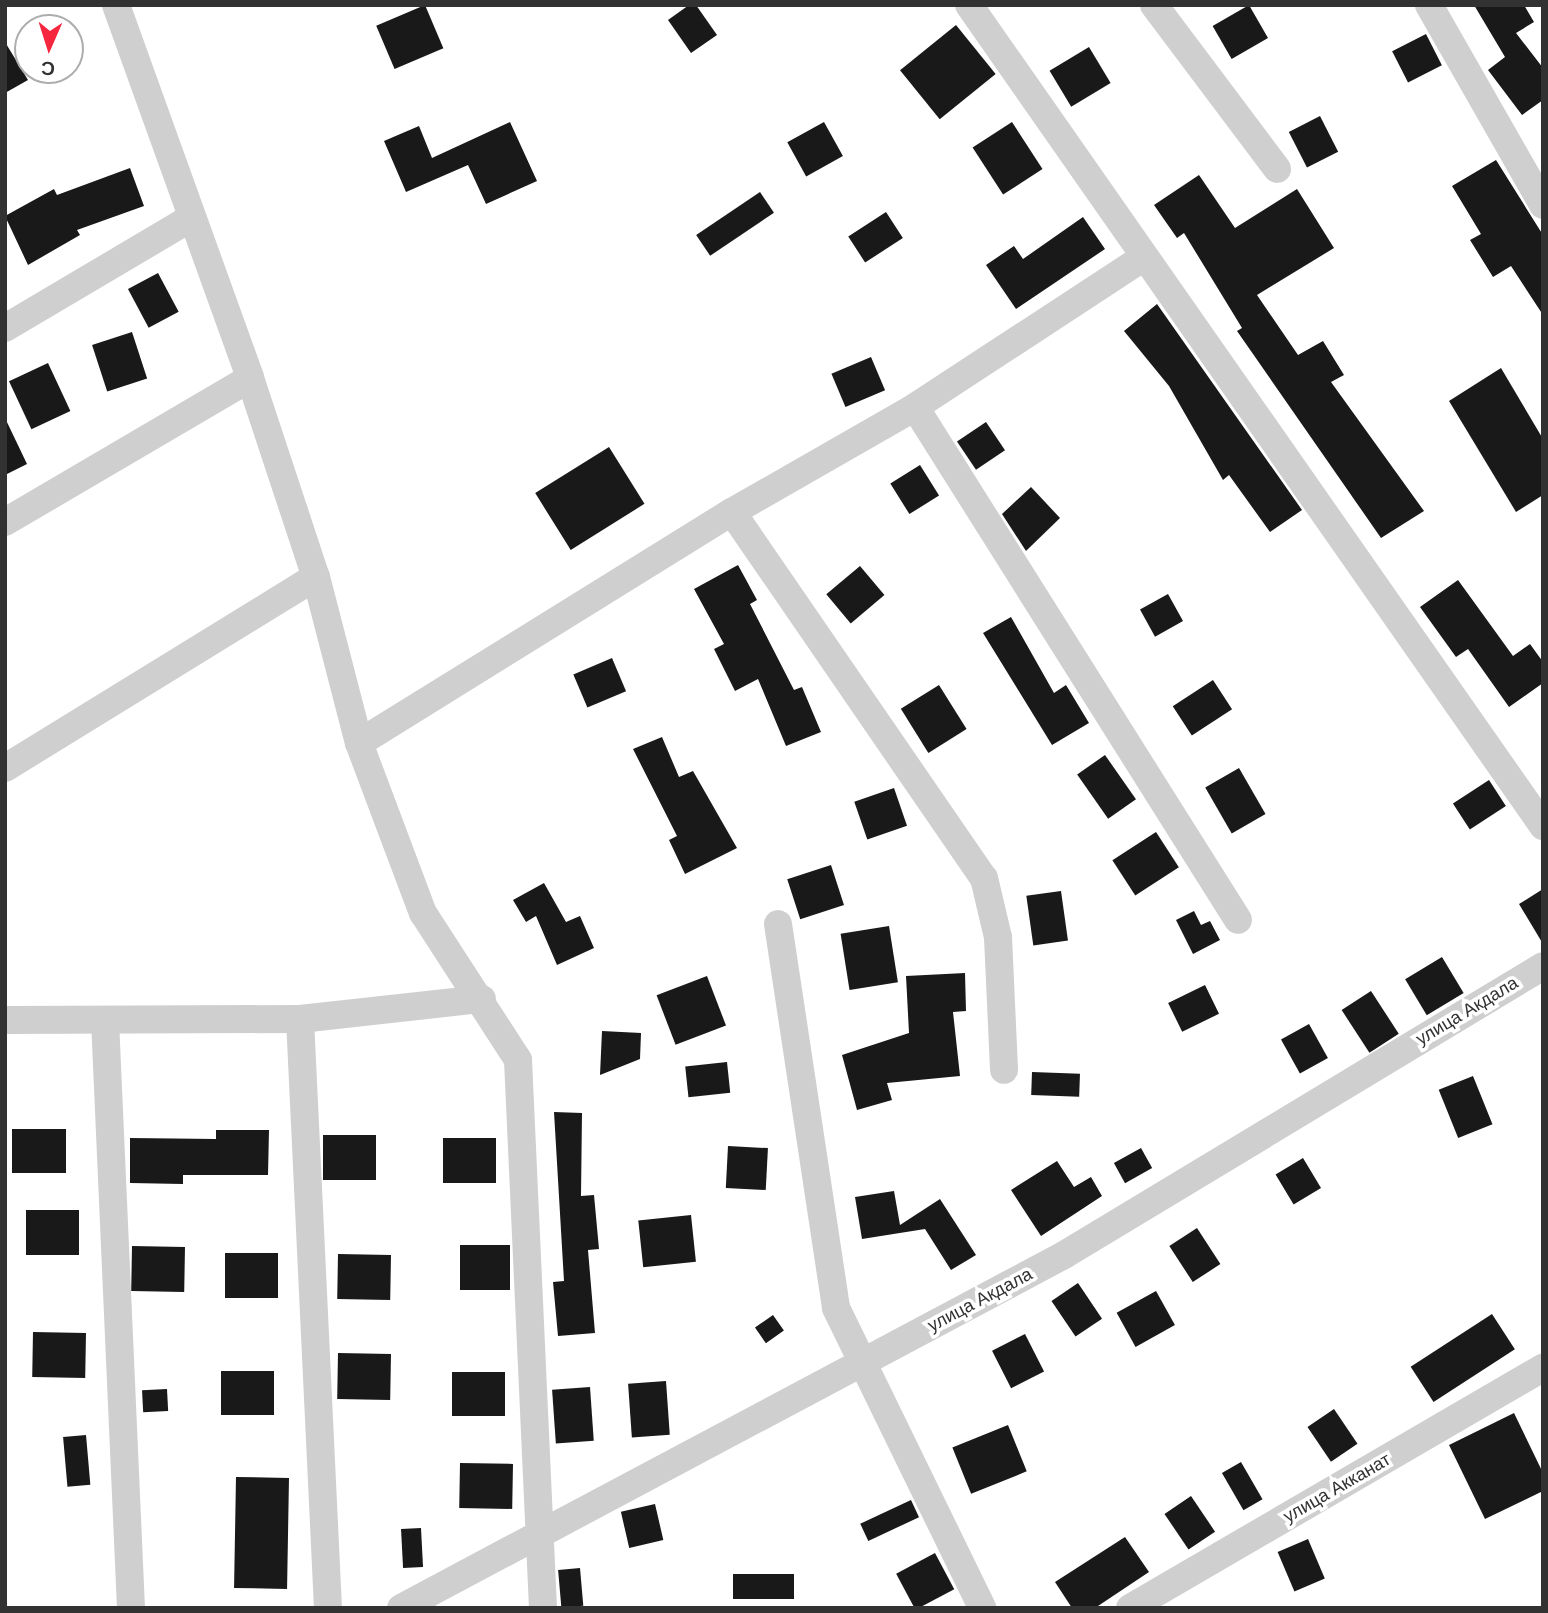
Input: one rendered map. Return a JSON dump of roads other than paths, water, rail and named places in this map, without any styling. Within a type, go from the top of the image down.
[{"type":"street","points":[[116,5],[190,219],[250,378],[316,577],[359,743],[423,913],[482,999],[519,1060],[543,1608]]},
{"type":"street","points":[[969,5],[1141,259],[1543,827]]},
{"type":"street","points":[[1154,5],[1277,169]]},
{"type":"street","points":[[1429,5],[1543,205]]},
{"type":"street","points":[[5,328],[190,219]]},
{"type":"street","points":[[359,743],[732,512],[915,407],[1141,259]]},
{"type":"street","points":[[5,522],[250,378]]},
{"type":"street","points":[[915,407],[1237,920]]},
{"type":"street","points":[[732,512],[984,878],[998,937],[1004,1070]]},
{"type":"street","points":[[5,768],[316,577]]},
{"type":"street","points":[[778,924],[836,1308],[865,1361],[982,1608]]},
{"type":"street","name":"улица Акдала","points":[[401,1608],[1065,1255],[1543,966]]},
{"type":"street","points":[[5,1020],[300,1018],[482,999]]},
{"type":"street","points":[[300,1018],[328,1608]]},
{"type":"street","points":[[105,1020],[131,1608]]},
{"type":"street","name":"улица Акканат","points":[[1130,1608],[1543,1368]]}]
